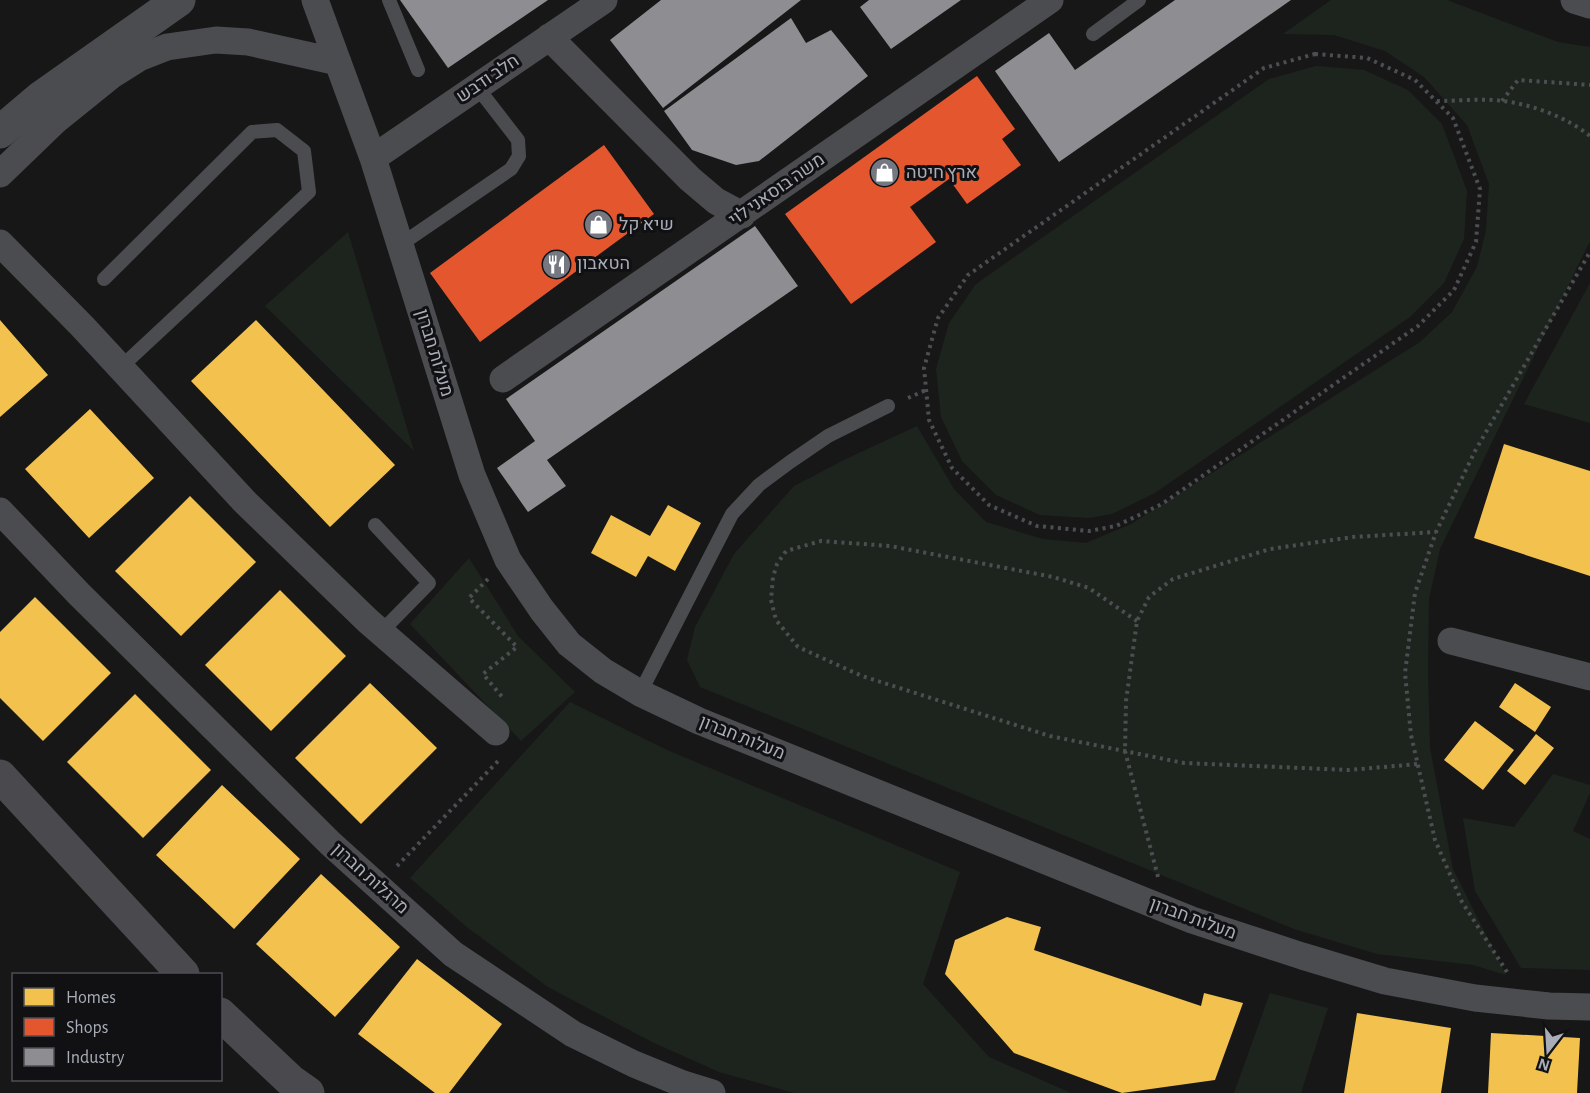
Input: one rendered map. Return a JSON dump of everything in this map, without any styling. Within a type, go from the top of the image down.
[{"type":"main road","points":[[0,776],[181,973]]},
{"type":"main road","points":[[222,1016],[291,1081],[308,1093]]},
{"type":"street","points":[[0,132],[40,99],[179,0]]},
{"type":"street","name":"מעלות חברון","points":[[315,0],[373,158],[472,475],[508,560],[542,610],[569,644],[603,671],[640,693],[699,721],[1167,910],[1225,931],[1385,981],[1475,998],[1549,1006],[1590,1007]]},
{"type":"street","name":"חלב ודבש","points":[[373,158],[604,0]]},
{"type":"street","name":"משה בוסאני לוי","points":[[503,379],[1050,0]]},
{"type":"street","points":[[1574,0],[1590,5]]},
{"type":"street","points":[[549,38],[690,179],[716,201],[742,215]]},
{"type":"street","points":[[0,174],[55,122],[112,75],[139,58],[167,47],[216,40],[248,42],[338,62]]},
{"type":"street","points":[[0,243],[244,501],[381,632],[496,732]]},
{"type":"street","name":"מרגלות חברון","points":[[0,511],[79,594],[331,844],[453,954],[573,1034],[634,1064],[712,1093]]},
{"type":"street","points":[[1451,641],[1590,677]]},
{"type":"lane","points":[[389,0],[418,70]]},
{"type":"lane","points":[[1093,34],[1139,0]]},
{"type":"lane","points":[[400,245],[511,169],[519,156],[518,140],[477,87]]},
{"type":"lane","points":[[104,279],[252,132],[277,130],[304,151],[309,192],[120,368]]},
{"type":"lane","points":[[640,693],[732,514],[759,485],[790,462],[828,436],[888,406]]},
{"type":"lane","points":[[375,525],[429,583],[381,632]]},
{"type":"path","points":[[1436,101],[1453,118],[1480,189],[1477,231],[1476,242],[1454,290],[1418,326],[1162,504],[1116,526],[1089,531],[1037,526],[990,505],[952,468],[929,420],[924,368],[938,318],[968,275],[1264,68],[1315,54],[1367,58],[1415,80],[1436,101],[1502,101],[1535,109],[1573,123],[1590,136]]},
{"type":"path","points":[[1502,101],[1518,80],[1590,85]]},
{"type":"path","points":[[1167,910],[1125,751],[1126,701],[1137,621],[1149,597],[1173,579],[1270,549],[1353,537],[1436,532]]},
{"type":"path","points":[[1137,621],[1089,588],[1062,579],[890,546],[821,541],[786,551],[777,564],[773,577],[771,600],[776,620],[798,647],[862,676],[1039,733],[1184,763],[1349,770],[1418,764]]},
{"type":"shaded area","points":[[1331,0],[1447,0],[1558,42],[1590,47],[1590,241],[1440,549],[1429,599],[1430,748],[1453,869],[1506,975],[1473,965],[1377,954],[1294,929],[700,687],[687,660],[695,627],[734,554],[794,486],[917,426],[954,489],[986,522],[1043,539],[1086,543],[1131,524],[1420,342],[1452,312],[1477,267],[1486,230],[1489,184],[1467,125],[1424,77],[1385,51],[1334,35],[1283,34]]},
{"type":"shaded area","points":[[1316,66],[1364,70],[1408,90],[1442,124],[1467,191],[1464,239],[1444,283],[1410,317],[1155,493],[1112,514],[1088,518],[1040,515],[996,495],[962,461],[941,417],[936,369],[949,323],[976,284],[1269,79]]},
{"type":"shaded area","points":[[348,232],[414,451],[265,306]]},
{"type":"shaded area","points":[[1590,283],[1590,423],[1524,404]]},
{"type":"shaded area","points":[[469,558],[518,636],[575,692],[521,741],[410,624]]},
{"type":"shaded area","points":[[570,702],[667,750],[960,872],[923,984],[989,1057],[1071,1093],[794,1093],[719,1072],[652,1042],[548,987],[468,928],[410,878]]},
{"type":"shaded area","points":[[1553,774],[1590,785],[1590,793],[1573,831],[1590,839],[1590,970],[1521,968],[1475,891],[1463,818],[1514,827]]},
{"type":"shaded area","points":[[1270,993],[1328,1008],[1301,1093],[1234,1093]]},
{"type":"building: Homes","points":[[0,320],[48,375],[0,417]]},
{"type":"building: Homes","points":[[256,320],[395,465],[330,527],[191,381]]},
{"type":"building: Homes","points":[[90,409],[154,478],[89,538],[25,469]]},
{"type":"building: Homes","points":[[1504,444],[1590,471],[1590,576],[1474,538]]},
{"type":"building: Homes","points":[[190,496],[256,562],[181,636],[115,571]]},
{"type":"building: Homes","points":[[668,505],[701,523],[675,571],[648,556],[636,577],[591,553],[611,515],[650,536]]},
{"type":"building: Homes","points":[[280,590],[346,656],[271,731],[205,665]]},
{"type":"building: Homes","points":[[35,597],[111,673],[43,741],[0,698],[0,632]]},
{"type":"building: Homes","points":[[370,683],[437,748],[361,824],[295,758]]},
{"type":"building: Homes","points":[[1515,683],[1551,707],[1535,732],[1499,707]]},
{"type":"building: Homes","points":[[135,694],[211,770],[143,838],[67,762]]},
{"type":"building: Homes","points":[[1475,721],[1514,750],[1483,790],[1444,760]]},
{"type":"building: Homes","points":[[1536,734],[1554,748],[1525,785],[1507,771]]},
{"type":"building: Homes","points":[[222,785],[300,859],[234,929],[156,855]]},
{"type":"building: Homes","points":[[321,874],[400,947],[335,1017],[256,944]]},
{"type":"building: Homes","points":[[1007,917],[1041,927],[1034,950],[1201,1006],[1204,993],[1243,1003],[1215,1080],[1122,1093],[1014,1053],[945,974],[955,940]]},
{"type":"building: Homes","points":[[417,959],[502,1024],[449,1093],[435,1093],[358,1034]]},
{"type":"building: Homes","points":[[1357,1013],[1451,1028],[1441,1093],[1344,1093]]},
{"type":"building: Homes","points":[[1491,1033],[1580,1038],[1577,1093],[1488,1093]]},
{"type":"building: Shops","points":[[977,76],[1015,129],[1002,139],[1021,165],[967,204],[949,179],[910,207],[936,242],[851,304],[785,214]]},
{"type":"building: Shops","points":[[604,145],[654,214],[480,342],[430,273]]},
{"type":"building: Industry","points":[[400,0],[548,0],[448,68]]},
{"type":"building: Industry","points":[[661,0],[801,0],[663,108],[610,40]]},
{"type":"building: Industry","points":[[869,0],[961,0],[891,49],[860,7]]},
{"type":"building: Industry","points":[[1175,0],[1291,0],[1059,162],[995,71],[1049,33],[1075,70]]},
{"type":"building: Industry","points":[[791,18],[806,43],[831,30],[868,76],[759,161],[736,165],[692,150],[664,111]]},
{"type":"building: Industry","points":[[755,226],[798,286],[547,460],[566,486],[528,512],[497,468],[535,441],[506,399]]},
{"type":"place","name":"ארץ חיטה","points":[[885,173]]},
{"type":"place","name":"שיא קל","points":[[598,225]]},
{"type":"place","name":"הטאבון","points":[[556,264]]}]
